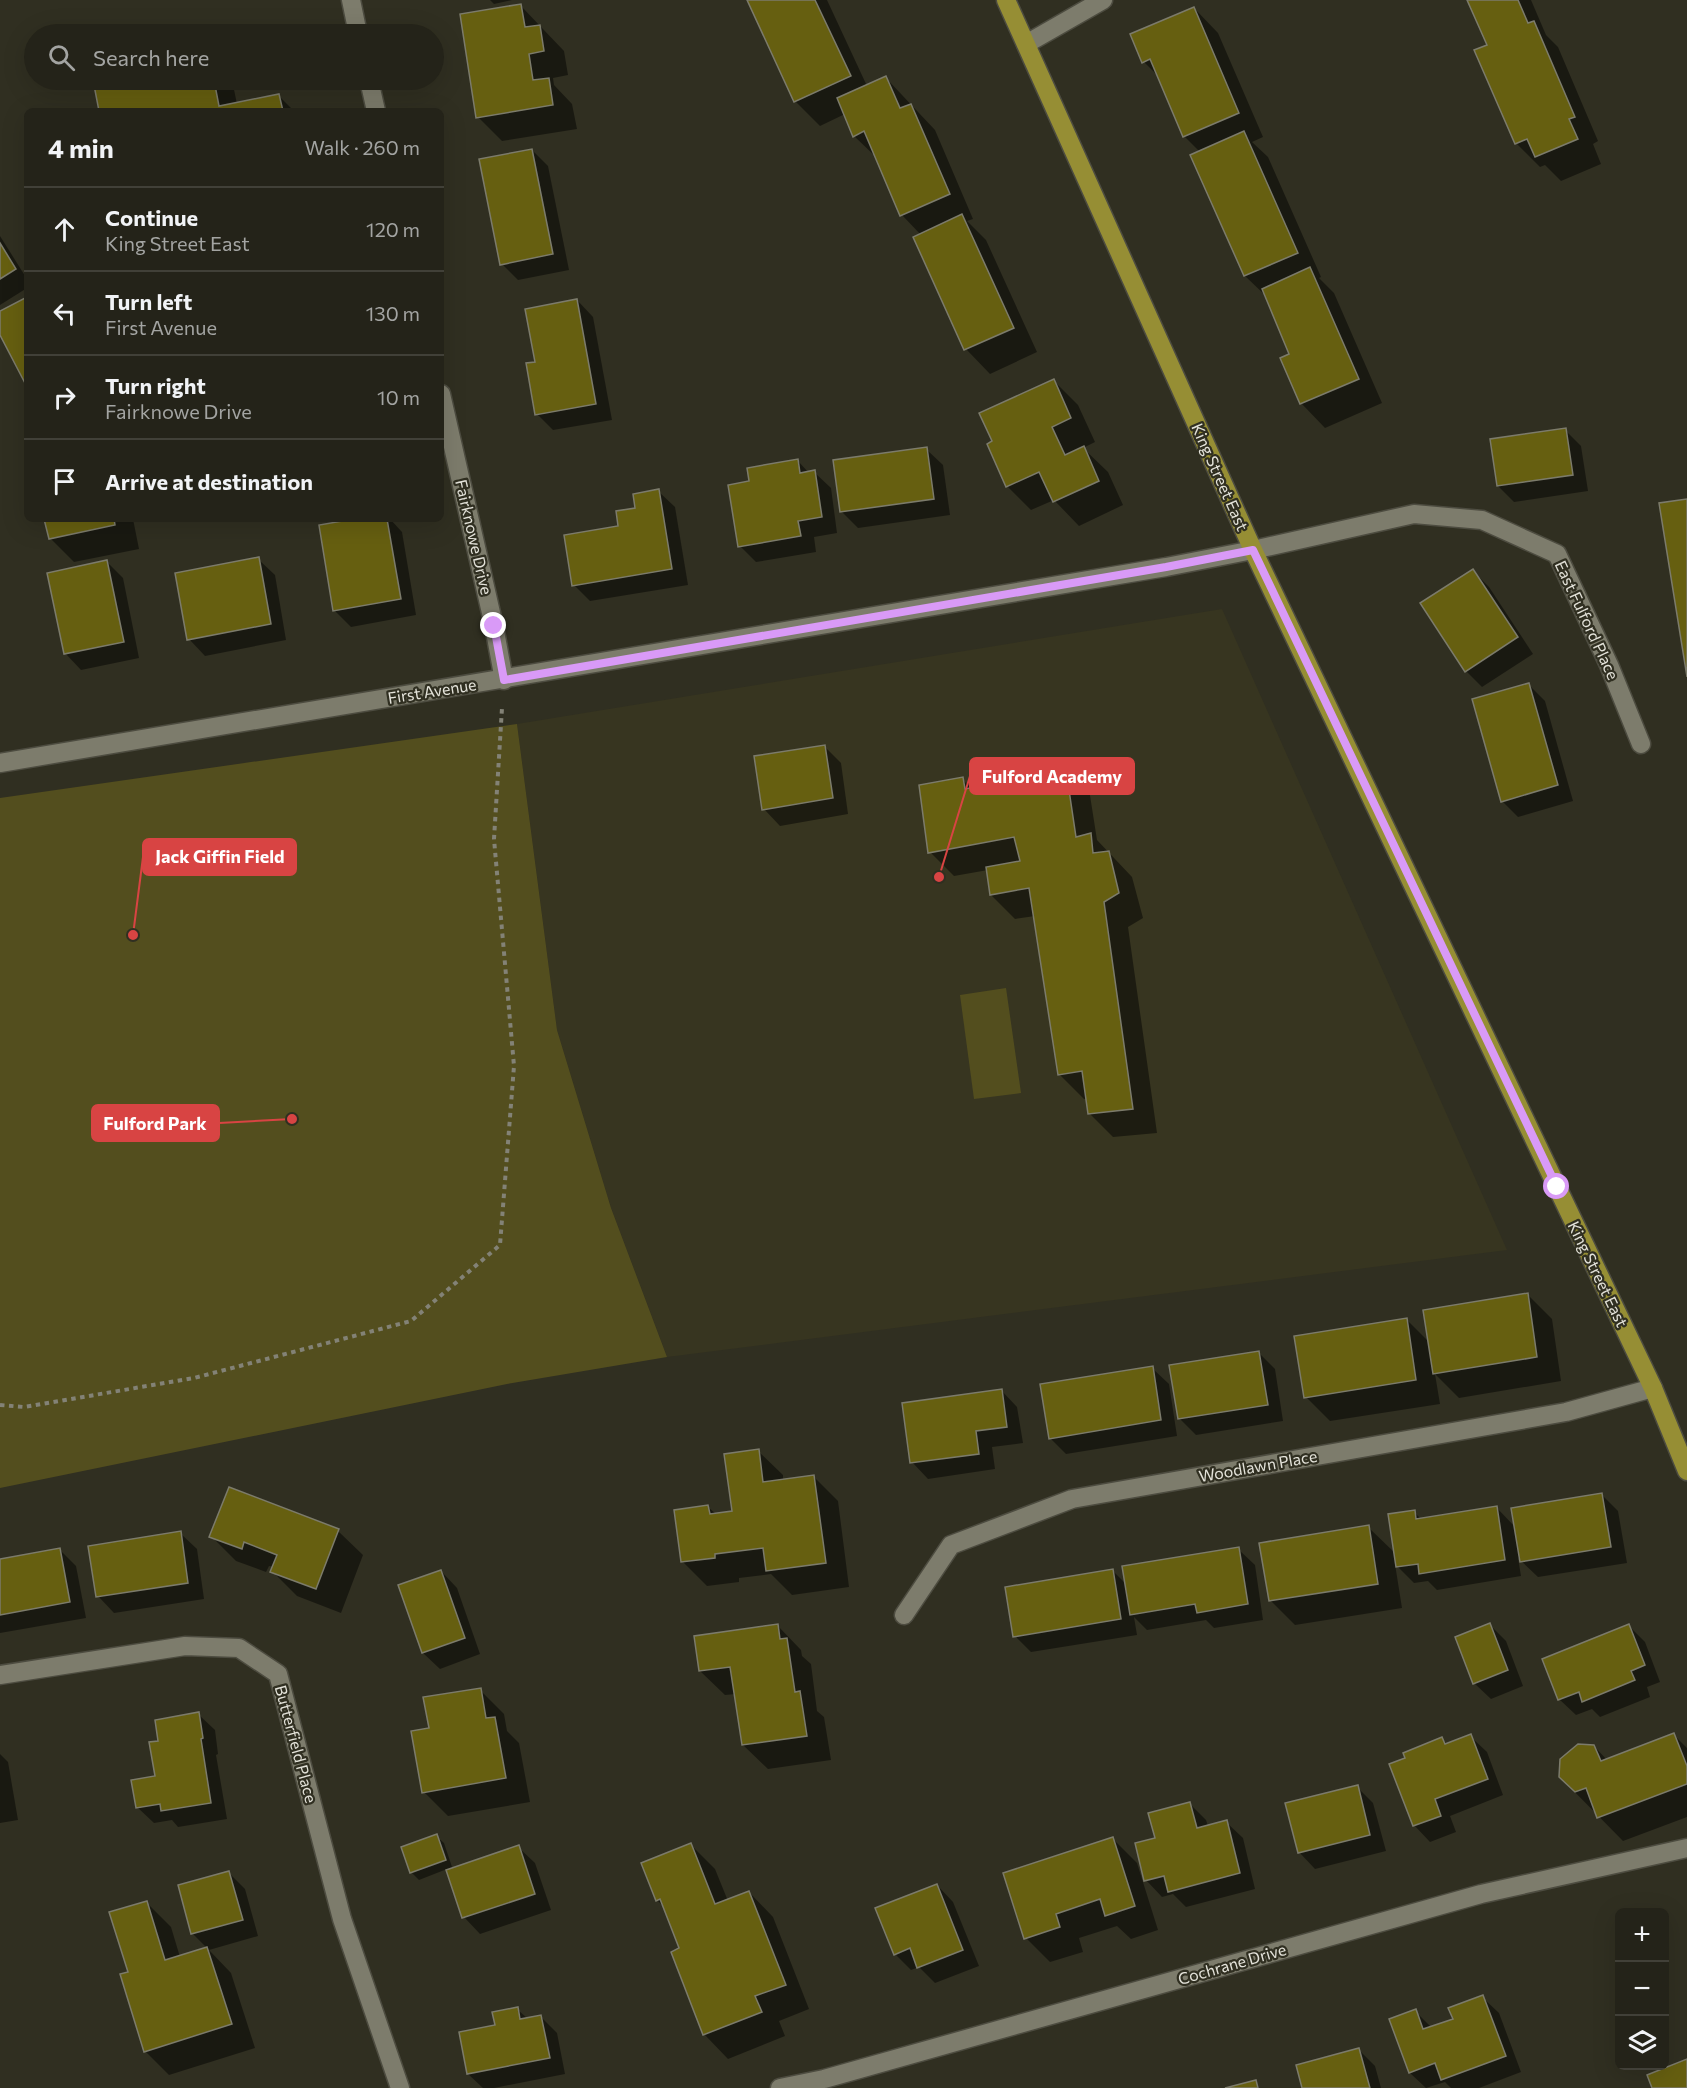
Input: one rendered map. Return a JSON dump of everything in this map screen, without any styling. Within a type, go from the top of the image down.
[{"type":"main road","name":"King Street East","points":[[1006,0],[1253,550],[1653,1388],[1687,1472]]},
{"type":"street","points":[[351,0],[356,24]]},
{"type":"street","points":[[1026,44],[1103,0]]},
{"type":"street","points":[[371,90],[375,108]]},
{"type":"street","name":"Fairknowe Drive","points":[[444,407],[494,626],[504,680]]},
{"type":"street","name":"East Fulford Place","points":[[1253,550],[1414,514],[1482,520],[1557,554],[1609,665],[1641,744]]},
{"type":"street","name":"First Avenue","points":[[0,763],[504,680],[1166,567],[1253,550]]},
{"type":"street","name":"Woodlawn Place","points":[[904,1615],[951,1545],[1072,1499],[1566,1412],[1653,1388]]},
{"type":"street","name":"Butterfield Place","points":[[0,1675],[185,1646],[239,1648],[278,1674],[342,1919],[400,2088]]},
{"type":"street","name":"Cochrane Drive","points":[[780,2088],[825,2084],[1481,1894],[1687,1848]]},
{"type":"path","points":[[0,1405],[24,1407],[194,1378],[411,1321],[500,1245],[514,1066],[494,838],[504,680]]},
{"type":"shaded area","points":[[1222,609],[1507,1250],[667,1357],[611,1208],[557,1030],[517,724]]},
{"type":"shaded area","points":[[517,724],[557,1030],[611,1208],[667,1357],[507,1384],[0,1488],[0,798]]},
{"type":"shaded area","points":[[1006,988],[1021,1093],[974,1099],[960,995]]},
{"type":"building","points":[[747,0],[815,0],[851,76],[794,102]]},
{"type":"building","points":[[1467,0],[1518,0],[1528,23],[1534,21],[1575,117],[1569,119],[1578,139],[1535,157],[1527,139],[1515,144],[1474,50],[1487,45]]},
{"type":"building","points":[[521,4],[525,27],[540,25],[544,51],[529,54],[533,80],[549,78],[553,105],[476,118],[460,14]]},
{"type":"building","points":[[1194,7],[1239,113],[1183,137],[1150,59],[1142,63],[1130,34]]},
{"type":"building","points":[[886,76],[900,108],[911,104],[950,194],[900,216],[864,131],[853,137],[837,98]]},
{"type":"building","points":[[95,90],[216,90],[219,106],[279,94],[282,108],[98,108]]},
{"type":"building","points":[[1244,131],[1298,253],[1244,276],[1190,155]]},
{"type":"building","points":[[532,149],[553,254],[500,265],[479,159]]},
{"type":"building","points":[[962,214],[1014,328],[964,350],[913,237]]},
{"type":"building","points":[[0,243],[16,269],[0,279]]},
{"type":"building","points":[[1310,267],[1359,379],[1300,404],[1280,358],[1289,354],[1262,289]]},
{"type":"building","points":[[24,299],[24,381],[0,335],[0,311]]},
{"type":"building","points":[[577,299],[596,404],[535,415],[526,363],[535,362],[525,309]]},
{"type":"building","points":[[1054,379],[1071,418],[1052,427],[1065,455],[1084,446],[1099,481],[1053,502],[1039,472],[1006,487],[987,444],[992,441],[979,413]]},
{"type":"building","points":[[1566,428],[1573,475],[1497,486],[1490,439]]},
{"type":"building","points":[[927,447],[934,499],[840,512],[833,460]]},
{"type":"building","points":[[798,459],[800,473],[815,470],[822,517],[798,521],[801,536],[738,547],[728,485],[749,481],[747,468]]},
{"type":"building","points":[[659,489],[672,569],[572,586],[564,535],[618,526],[616,511],[635,508],[633,494]]},
{"type":"building","points":[[1687,499],[1687,677],[1659,503]]},
{"type":"building","points":[[45,522],[114,522],[115,525],[49,539]]},
{"type":"building","points":[[336,522],[388,522],[401,599],[333,611],[319,525]]},
{"type":"building","points":[[259,557],[271,624],[187,640],[175,573]]},
{"type":"building","points":[[107,560],[124,642],[64,654],[47,573]]},
{"type":"building","points":[[1473,569],[1518,637],[1465,672],[1420,603]]},
{"type":"building","points":[[1529,683],[1558,785],[1501,802],[1472,699]]},
{"type":"building","points":[[825,745],[833,798],[762,810],[754,756]]},
{"type":"building","points":[[1065,763],[1076,837],[1091,833],[1093,853],[1109,851],[1119,893],[1104,902],[1133,1109],[1088,1114],[1082,1071],[1058,1075],[1029,888],[990,895],[986,867],[1020,861],[1014,837],[928,853],[919,785],[963,777],[965,789],[1016,780],[1014,773]]},
{"type":"building","points":[[1528,1293],[1537,1357],[1433,1374],[1423,1310]]},
{"type":"building","points":[[1407,1318],[1416,1380],[1304,1398],[1294,1336]]},
{"type":"building","points":[[1259,1351],[1268,1405],[1178,1419],[1169,1365]]},
{"type":"building","points":[[1153,1366],[1161,1420],[1049,1439],[1040,1384]]},
{"type":"building","points":[[1002,1389],[1007,1427],[976,1431],[979,1454],[910,1463],[902,1403]]},
{"type":"building","points":[[759,1449],[763,1482],[814,1475],[826,1563],[766,1571],[763,1548],[715,1554],[715,1558],[681,1562],[674,1510],[708,1505],[710,1514],[732,1511],[724,1454]]},
{"type":"building","points":[[229,1487],[339,1529],[316,1589],[270,1572],[277,1555],[244,1542],[242,1549],[209,1537]]},
{"type":"building","points":[[1602,1493],[1611,1547],[1520,1562],[1511,1508]]},
{"type":"building","points":[[1497,1506],[1505,1560],[1419,1574],[1418,1564],[1396,1567],[1388,1514],[1415,1510],[1416,1519]]},
{"type":"building","points":[[1369,1525],[1378,1584],[1269,1601],[1259,1543]]},
{"type":"building","points":[[181,1531],[188,1583],[96,1597],[88,1546]]},
{"type":"building","points":[[1239,1547],[1248,1604],[1197,1613],[1195,1604],[1130,1615],[1122,1566]]},
{"type":"building","points":[[60,1548],[70,1602],[0,1615],[0,1559]]},
{"type":"building","points":[[1113,1569],[1121,1619],[1013,1637],[1005,1587]]},
{"type":"building","points":[[441,1570],[465,1638],[422,1653],[398,1585]]},
{"type":"building","points":[[1490,1623],[1508,1670],[1473,1684],[1455,1637]]},
{"type":"building","points":[[778,1624],[780,1639],[787,1638],[795,1692],[800,1691],[807,1736],[742,1745],[730,1667],[699,1671],[694,1636]]},
{"type":"building","points":[[1629,1624],[1645,1665],[1631,1671],[1635,1680],[1582,1702],[1579,1692],[1558,1700],[1542,1659]]},
{"type":"building","points":[[481,1688],[486,1718],[495,1717],[506,1778],[422,1793],[411,1731],[429,1728],[423,1697]]},
{"type":"building","points":[[199,1712],[211,1803],[161,1811],[160,1804],[136,1808],[131,1780],[155,1776],[149,1742],[158,1741],[155,1720]]},
{"type":"building","points":[[1674,1733],[1687,1766],[1687,1784],[1597,1818],[1586,1788],[1575,1792],[1559,1777],[1560,1759],[1578,1744],[1594,1745],[1601,1761]]},
{"type":"building","points":[[1471,1734],[1488,1779],[1435,1799],[1441,1816],[1413,1826],[1389,1764],[1405,1758],[1403,1753],[1442,1737],[1445,1744]]},
{"type":"building","points":[[1358,1785],[1370,1835],[1298,1853],[1285,1803]]},
{"type":"building","points":[[1190,1802],[1197,1828],[1227,1820],[1240,1873],[1168,1892],[1164,1876],[1144,1881],[1135,1843],[1155,1838],[1148,1813]]},
{"type":"building","points":[[437,1834],[446,1860],[410,1873],[401,1847]]},
{"type":"building","points":[[1113,1837],[1135,1906],[1105,1916],[1100,1899],[1056,1914],[1060,1927],[1024,1939],[1003,1873]]},
{"type":"building","points":[[691,1843],[715,1904],[749,1891],[786,1985],[755,1996],[762,2012],[703,2035],[671,1952],[679,1948],[660,1899],[656,1901],[641,1863]]},
{"type":"building","points":[[519,1845],[535,1894],[462,1918],[446,1870]]},
{"type":"building","points":[[229,1871],[243,1920],[191,1934],[178,1885]]},
{"type":"building","points":[[937,1884],[963,1950],[917,1968],[910,1948],[894,1955],[875,1908]]},
{"type":"building","points":[[147,1901],[165,1960],[207,1947],[232,2024],[144,2052],[120,1974],[128,1972],[109,1912]]},
{"type":"building","points":[[1483,1995],[1506,2056],[1441,2080],[1435,2063],[1409,2073],[1389,2019],[1416,2009],[1423,2029],[1453,2019],[1448,2008]]},
{"type":"building","points":[[518,2007],[520,2019],[541,2015],[550,2058],[467,2074],[459,2032],[495,2025],[492,2012]]},
{"type":"building","points":[[1359,2048],[1370,2088],[1302,2088],[1296,2065]]},
{"type":"building","points":[[1687,2059],[1687,2088],[1652,2088],[1647,2075],[1660,2070],[1669,2070],[1669,2066]]},
{"type":"building","points":[[1256,2080],[1258,2088],[1225,2088]]},
{"type":"place","name":"Fulford Academy","points":[[939,877]]},
{"type":"place","name":"Jack Giffin Field","points":[[133,935]]},
{"type":"place","name":"Fulford Park","points":[[292,1119]]},
{"type":"route","points":[[494,626],[504,680],[1166,567],[1253,550],[1557,1187]]}]
